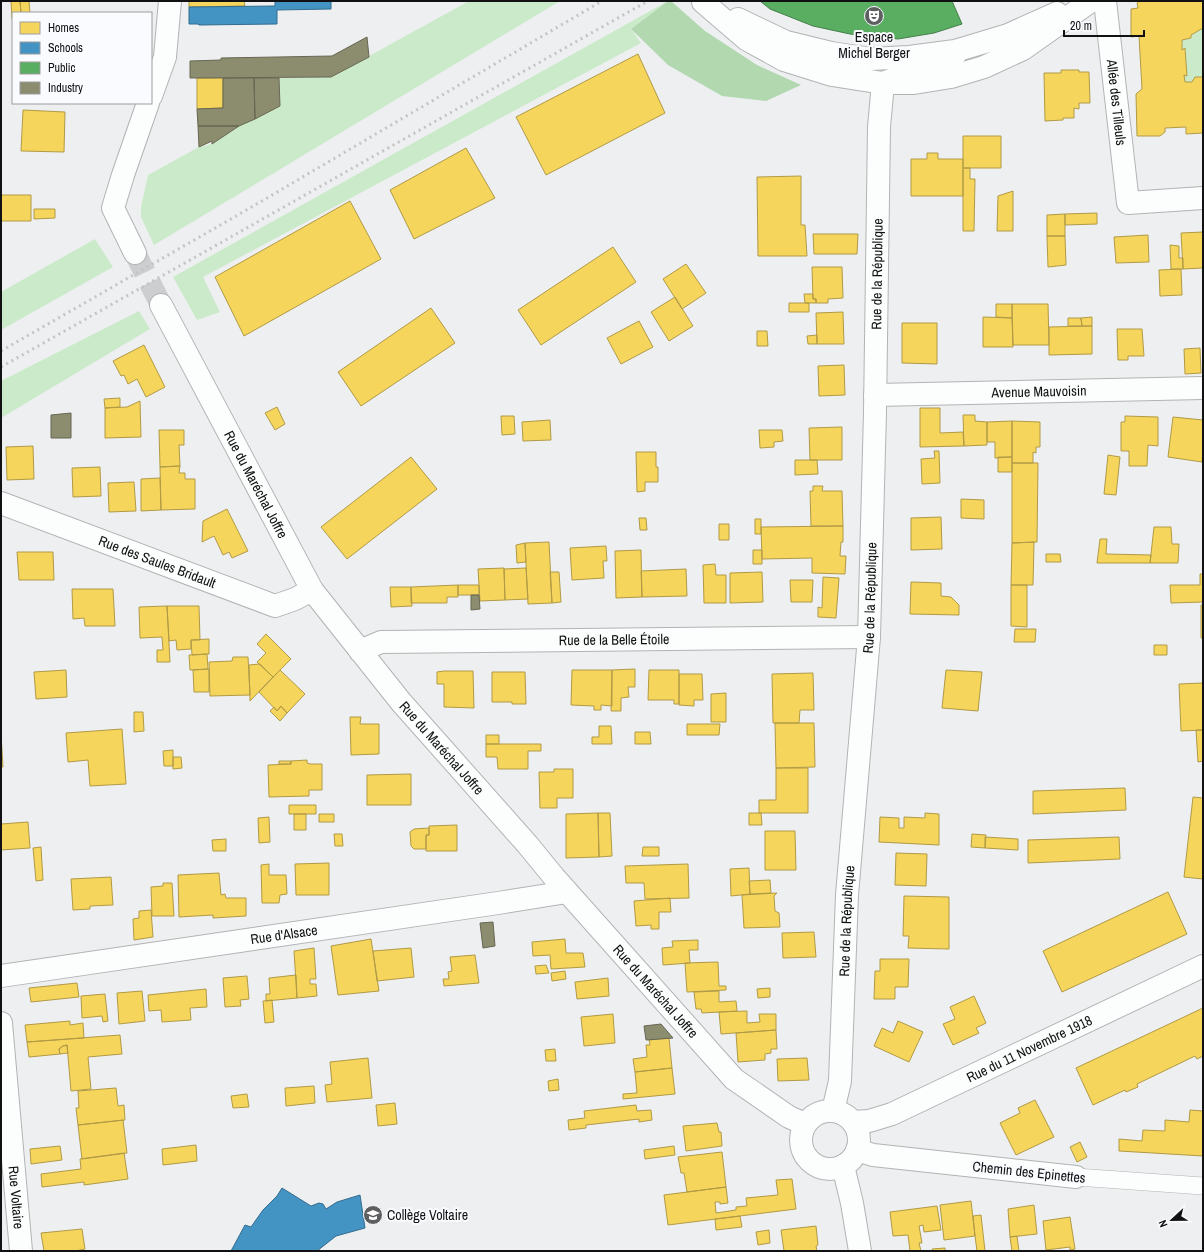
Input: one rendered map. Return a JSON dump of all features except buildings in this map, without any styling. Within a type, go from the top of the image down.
[{"type":"street","points":[[152,93],[165,57],[170,1]]},
{"type":"street","points":[[883,83],[1008,35],[1083,1]]},
{"type":"street","points":[[1008,35],[955,51],[910,58],[871,59],[831,54],[786,42],[703,2],[746,39],[784,60],[832,75],[883,83],[914,83],[950,77],[984,67],[1023,49],[1091,1]]},
{"type":"street","name":"Allée des Tilleuls","points":[[1105,1],[1128,203],[1203,198]]},
{"type":"street","name":"Rue de la République","points":[[833,1111],[840,1081],[846,895],[869,637],[875,396],[879,127],[883,83]]},
{"type":"street","points":[[135,253],[113,208],[122,175],[148,104]]},
{"type":"street","name":"Rue du Maréchal Joffre","points":[[161,305],[312,590],[401,702],[522,838],[567,892],[734,1079],[789,1117],[805,1124]]},
{"type":"street","name":"Avenue Mauvoisin","points":[[875,396],[1203,388]]},
{"type":"street","name":"Rue des Saules Bridault","points":[[1,503],[275,606],[295,599],[312,590]]},
{"type":"street","name":"Rue de la Belle Étoile","points":[[360,651],[381,642],[869,637]]},
{"type":"street","name":"Rue d'Alsace","points":[[1,976],[567,892]]},
{"type":"street","name":"Rue du 11 Novembre 1918","points":[[853,1122],[869,1121],[892,1114],[1203,966]]},
{"type":"street","name":"Rue Voltaire","points":[[1,1023],[21,1251]]},
{"type":"street","points":[[833,1111],[848,1117],[853,1122],[858,1131],[859,1141],[850,1158],[834,1169],[816,1165],[808,1160],[803,1152],[800,1142],[805,1124],[810,1118],[817,1113],[833,1111]]},
{"type":"street","name":"Chemin des Epinettes","points":[[850,1158],[873,1155],[1076,1177],[1203,1186]]},
{"type":"street","points":[[850,1158],[852,1203],[860,1251]]},
{"type":"green space","points":[[469,1],[560,1],[154,245],[141,217],[141,207],[148,175],[199,147],[212,144],[239,126],[280,106],[279,78],[331,77]]},
{"type":"green space","points":[[668,1],[631,29],[641,43],[203,277],[220,312],[197,320],[173,277]]},
{"type":"green space","points":[[668,1],[671,1],[705,31],[757,65],[801,85],[766,101],[722,96],[668,65],[631,29]]},
{"type":"green space","points":[[1203,28],[1203,77],[1195,77],[1192,82],[1185,82],[1184,75],[1187,75],[1185,49],[1182,50],[1182,40],[1191,38],[1191,35]]},
{"type":"green space","points":[[95,239],[113,267],[1,330],[1,292]]},
{"type":"green space","points":[[139,311],[150,329],[1,418],[1,381]]},
{"type":"tunnel","points":[[135,253],[161,305]]},
{"type":"railway","points":[[1,351],[250,208],[602,1]]},
{"type":"railway","points":[[1,367],[648,1]]},
{"type":"place","name":"Espace Michel Berger","points":[[874,16]]},
{"type":"place","name":"Collège Voltaire","points":[[373,1215]]}]
